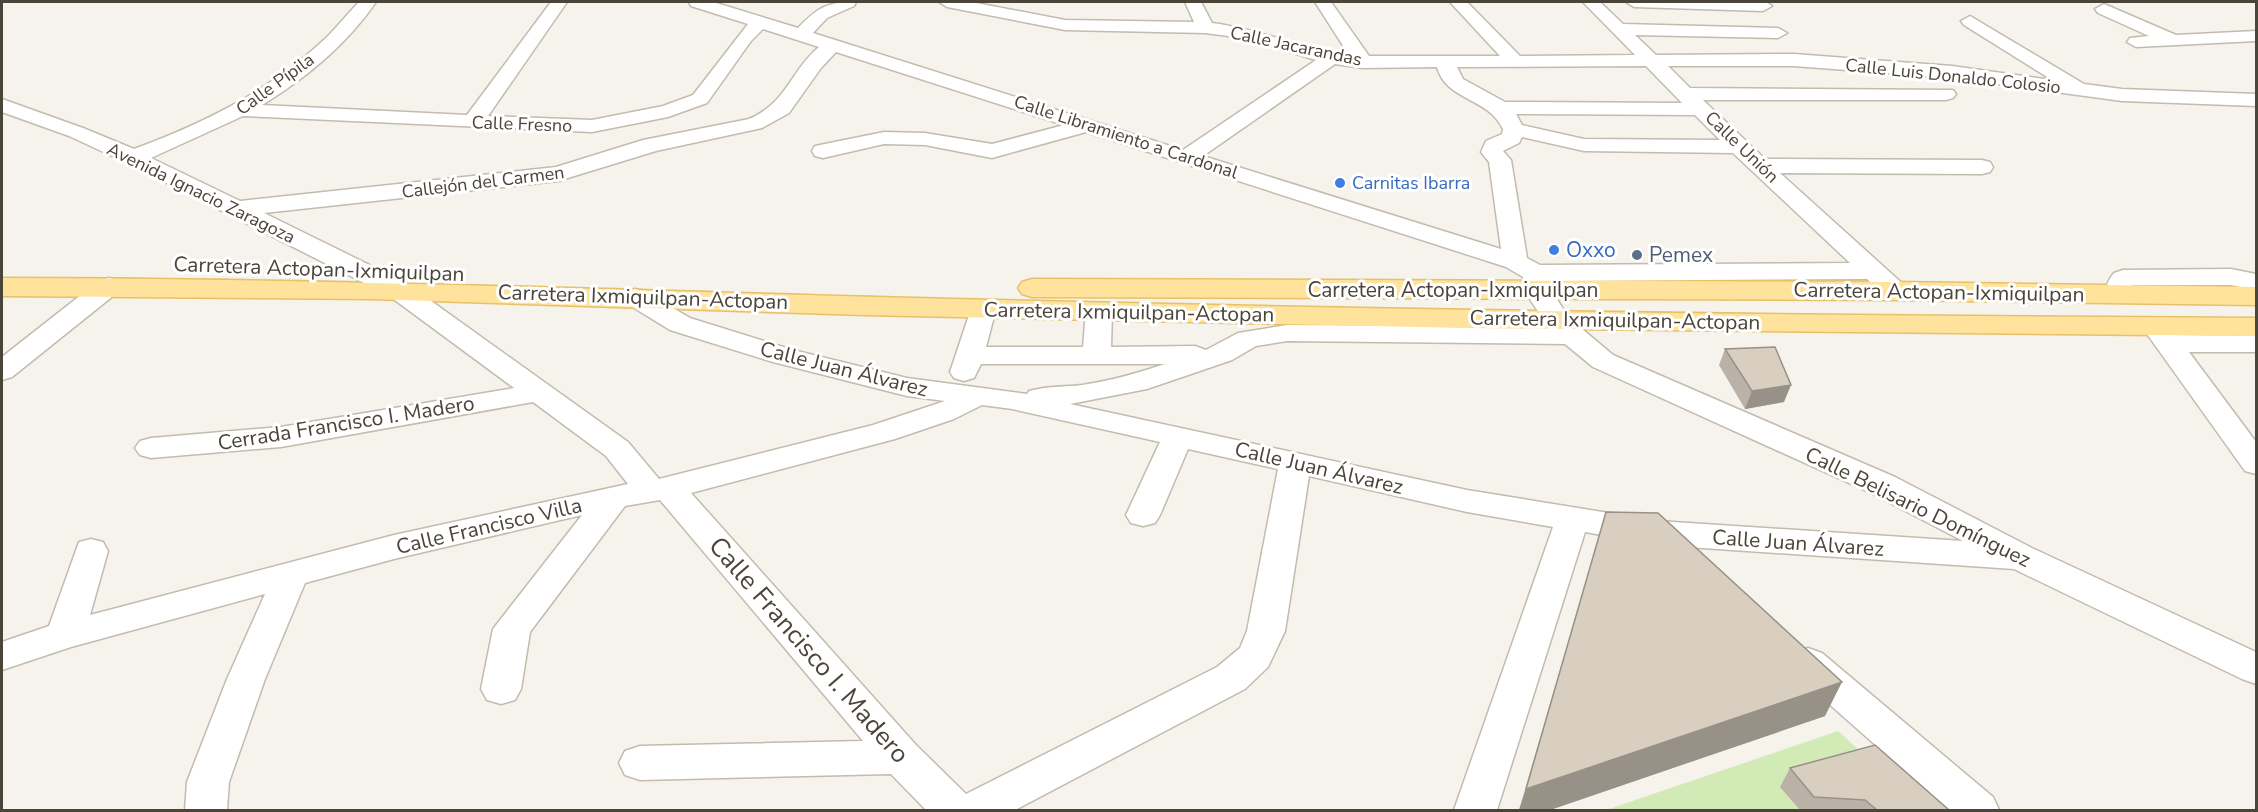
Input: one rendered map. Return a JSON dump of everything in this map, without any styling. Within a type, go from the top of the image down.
[{"type":"main road","name":"Carretera Actopan-Ixmiquilpan","points":[[2,264],[128,264],[976,287],[1529,275],[1895,291],[2256,296]]},
{"type":"main road","name":"Carretera Ixmiquilpan-Actopan","points":[[2,287],[397,289],[1562,328],[2162,335],[2256,327]]},
{"type":"street","name":"Calle Pípila","points":[[133,157],[192,136],[244,110],[280,85],[334,40],[368,2]]},
{"type":"street","points":[[473,123],[559,2]]},
{"type":"street","name":"Calle Libramiento a Cardonal","points":[[697,2],[1090,125],[1529,275],[1872,271]]},
{"type":"street","points":[[801,35],[821,14],[848,2]]},
{"type":"street","name":"Calle Jacarandas","points":[[947,2],[1064,17],[1246,33],[1331,58],[1363,63],[1648,60]]},
{"type":"street","points":[[1193,2],[1205,28]]},
{"type":"street","points":[[1323,2],[1363,63]]},
{"type":"street","points":[[1458,2],[1517,63]]},
{"type":"street","name":"Calle Unión","points":[[1591,2],[1739,147],[1895,291]]},
{"type":"street","points":[[1634,2],[1763,6]]},
{"type":"street","points":[[2104,9],[2172,39]]},
{"type":"street","points":[[1970,21],[2081,89]]},
{"type":"street","name":"Calle Fresno","points":[[244,110],[473,123],[548,152],[592,126],[668,111],[700,99],[745,37],[760,22]]},
{"type":"street","points":[[1619,29],[1778,33]]},
{"type":"street","points":[[2136,42],[2256,36]]},
{"type":"street","name":"Callejón del Carmen","points":[[236,209],[548,152],[586,167],[651,145],[768,120],[798,93],[820,54],[833,45]]},
{"type":"street","points":[[1187,158],[1331,58]]},
{"type":"street","name":"Calle Luis Donaldo Colosio","points":[[1648,60],[1794,60],[1952,72],[2122,95],[2256,100]]},
{"type":"street","points":[[1446,63],[1447,71],[1455,83],[1501,108],[1515,129],[1584,145],[1739,147]]},
{"type":"street","points":[[1501,108],[1946,94]]},
{"type":"street","name":"Avenida Ignacio Zaragoza","points":[[2,105],[76,132],[133,157],[397,289]]},
{"type":"street","points":[[823,151],[884,138],[926,139],[992,152],[1090,125]]},
{"type":"street","points":[[1515,129],[1511,138],[1494,146],[1492,152],[1500,160],[1529,275],[1562,328]]},
{"type":"street","points":[[1761,166],[1982,167]]},
{"type":"street","points":[[2120,294],[2119,284],[2123,278],[2231,277],[2256,282]]},
{"type":"street","points":[[2,371],[109,286]]},
{"type":"street","name":"Calle Francisco I. Madero","points":[[397,289],[617,449],[660,489],[901,757],[953,810]]},
{"type":"street","name":"Calle Juan Álvarez","points":[[635,297],[680,324],[783,356],[907,387],[1012,400],[1467,501],[1572,521],[1658,533],[2020,557]]},
{"type":"street","points":[[966,396],[969,355],[983,309]]},
{"type":"street","points":[[1096,356],[1099,311]]},
{"type":"street","points":[[1012,400],[1081,394],[1137,383],[1221,354],[1248,339],[1287,333],[1562,328]]},
{"type":"street","name":"Calle Belisario Domínguez","points":[[1562,328],[1612,366],[1883,485],[2020,557],[2256,669]]},
{"type":"street","points":[[2162,335],[2256,344]]},
{"type":"street","points":[[2162,335],[2256,464]]},
{"type":"street","points":[[969,355],[1221,354]]},
{"type":"street","points":[[1137,383],[1137,401],[1166,434],[1143,515]]},
{"type":"street","name":"Cerrada Francisco I. Madero","points":[[151,448],[281,437],[541,392]]},
{"type":"street","name":"Calle Francisco Villa","points":[[2,656],[64,635],[292,573],[614,497],[660,489],[884,432],[942,413],[966,396]]},
{"type":"street","points":[[976,810],[1231,678],[1255,657],[1266,631],[1295,461]]},
{"type":"street","points":[[501,689],[512,629],[614,497]]},
{"type":"street","points":[[1475,810],[1572,521]]},
{"type":"street","points":[[1658,533],[1703,572]]},
{"type":"street","points":[[64,635],[91,551]]},
{"type":"street","points":[[206,810],[208,782],[246,679],[292,573]]},
{"type":"street","points":[[1784,643],[1978,810]]},
{"type":"street","points":[[640,763],[901,757]]},
{"type":"green space","points":[[1838,731],[1926,810],[1606,810]]},
{"type":"building","points":[[1775,347],[1791,385],[1752,391],[1725,349]]},
{"type":"building","points":[[1606,512],[1658,513],[1842,682],[1526,789]]},
{"type":"building","points":[[1875,745],[1949,810],[1877,810],[1865,800],[1814,797],[1790,768]]},
{"type":"place","name":"Carnitas Ibarra","points":[[1340,183]]},
{"type":"place","name":"Oxxo","points":[[1554,250]]},
{"type":"place","name":"Pemex","points":[[1637,255]]}]
